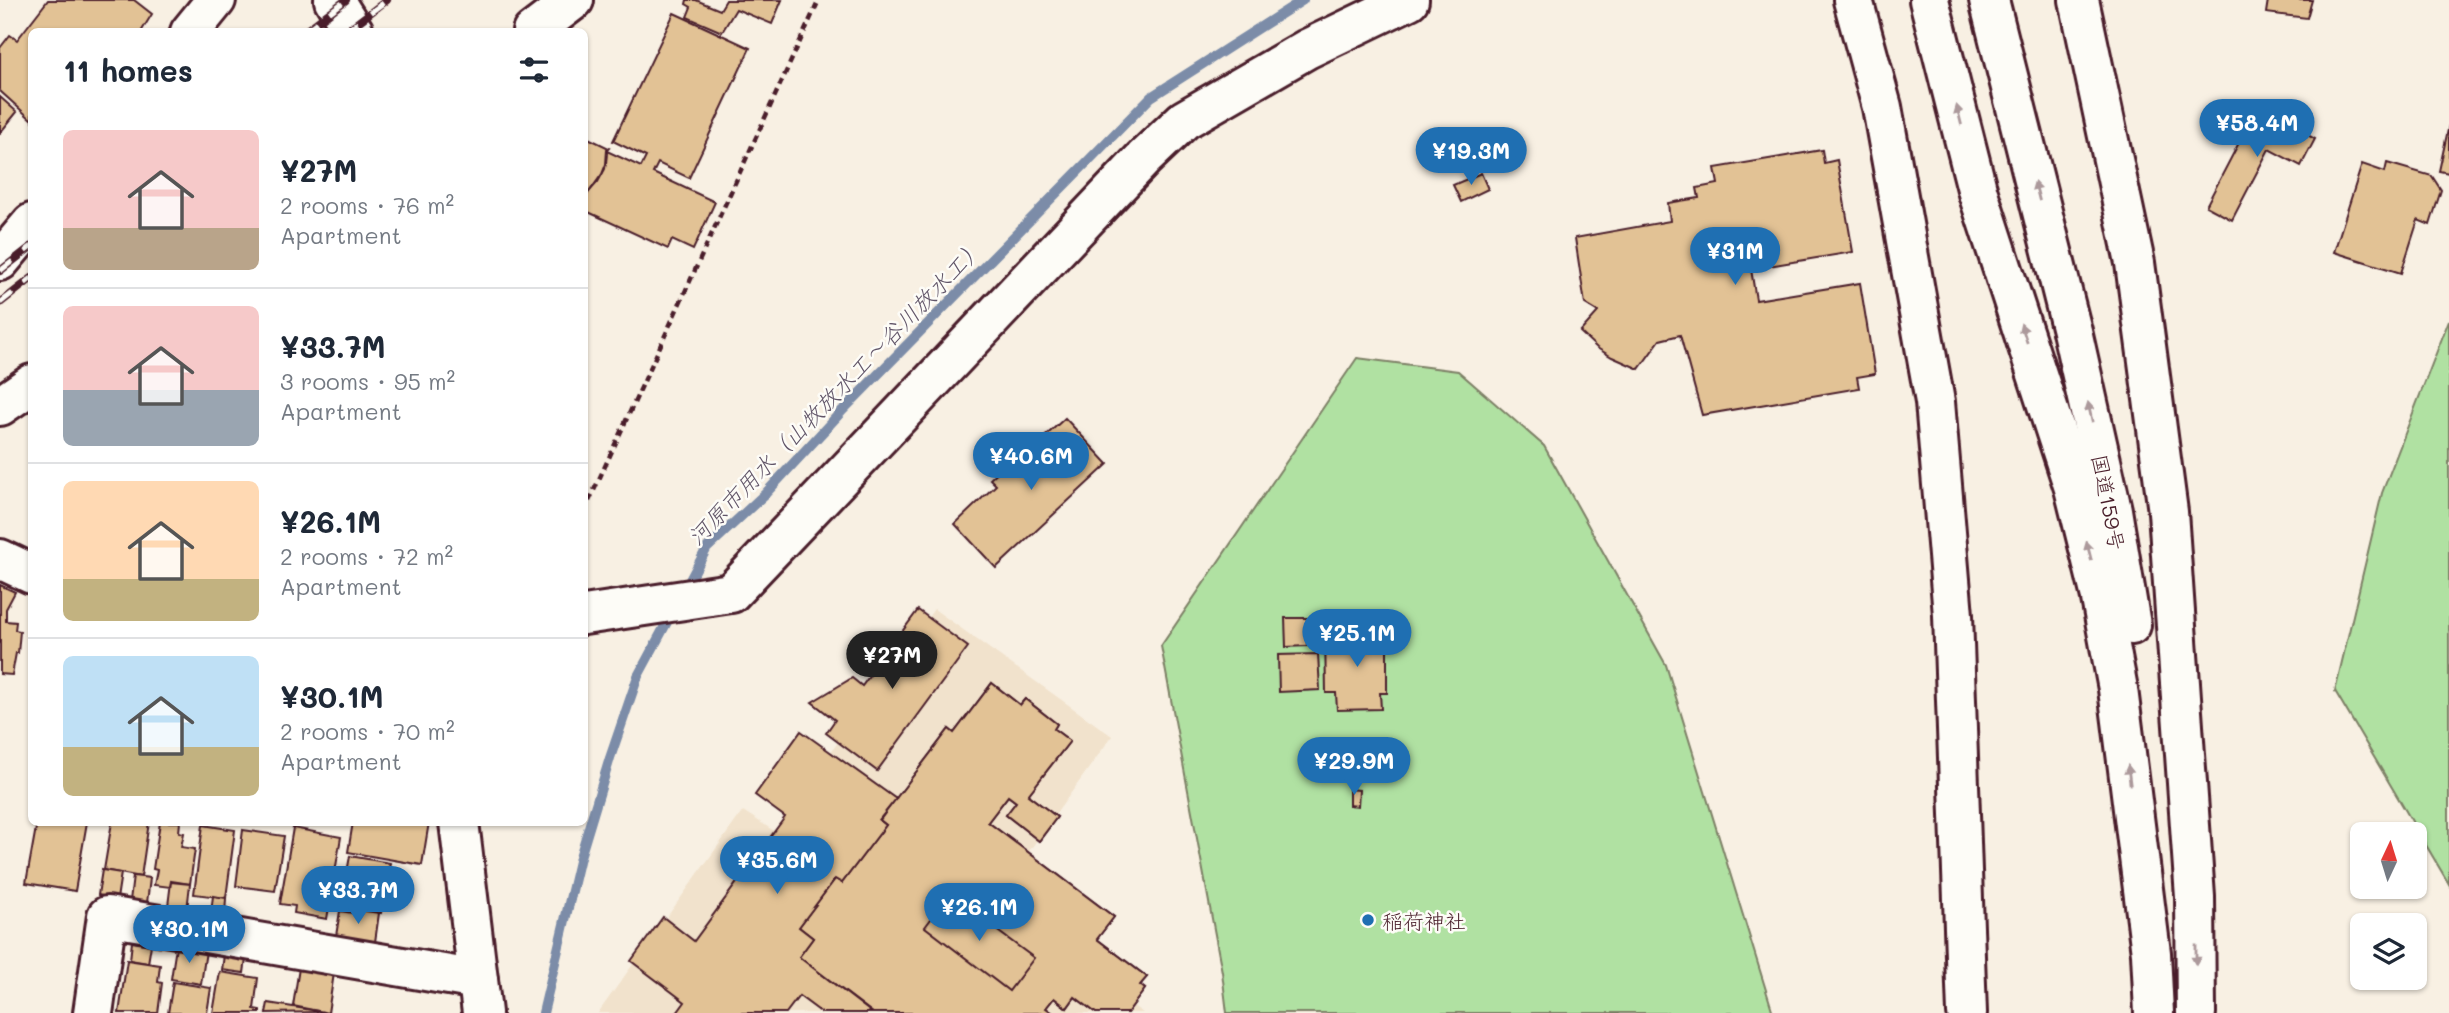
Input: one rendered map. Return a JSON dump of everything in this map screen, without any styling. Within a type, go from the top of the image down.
[{"type":"main road","points":[[193,28],[216,0]]},
{"type":"main road","points":[[334,0],[352,28]]},
{"type":"main road","points":[[537,28],[574,0]]},
{"type":"main road","points":[[588,614],[731,593],[1144,158],[1184,120],[1307,49],[1409,0]]},
{"type":"main road","points":[[1853,0],[1882,107],[1935,402],[1953,615],[1967,1013]]},
{"type":"main road","points":[[1929,0],[1978,193],[2074,488],[2100,593],[2118,689],[2151,953],[2154,1013]]},
{"type":"main road","name":"国道159号","points":[[1989,0],[2072,331],[2112,510],[2155,782],[2170,945],[2173,1013]]},
{"type":"main road","points":[[2079,0],[2135,263],[2166,498],[2195,897],[2196,1013]]},
{"type":"main road","points":[[2103,0],[2137,159],[2185,478],[2207,717],[2211,867],[2195,897]]},
{"type":"main road","points":[[0,261],[28,228]]},
{"type":"main road","points":[[0,406],[28,387]]},
{"type":"main road","points":[[0,559],[28,572]]},
{"type":"main road","points":[[93,1013],[107,916],[480,997],[459,826]]},
{"type":"path","points":[[588,503],[819,0]]},
{"type":"shaded area","points":[[934,609],[1112,736],[991,904],[1143,1013],[598,1013],[743,811],[774,831]]},
{"type":"green space","points":[[2449,320],[2449,884],[2427,847],[2427,822],[2412,822],[2335,691],[2382,493]]},
{"type":"green space","points":[[1357,358],[1458,371],[1544,446],[1666,665],[1773,1013],[1227,1013],[1222,972],[1161,646]]},
{"type":"building","points":[[48,0],[134,0],[152,14],[143,28],[28,28],[28,116],[0,91],[0,48],[10,35],[17,40]]},
{"type":"building","points":[[687,0],[696,0],[720,10],[726,0],[782,0],[772,24],[736,9],[722,32],[687,17],[691,7],[686,4]]},
{"type":"building","points":[[2268,0],[2312,0],[2307,18],[2266,13]]},
{"type":"building","points":[[674,13],[750,48],[689,178],[658,163],[653,173],[715,202],[693,250],[672,240],[668,249],[588,212],[588,193],[605,169],[607,151],[641,167],[646,157],[613,141]]},
{"type":"building","points":[[0,97],[17,112],[0,133]]},
{"type":"building","points":[[2257,108],[2315,139],[2301,166],[2269,149],[2232,220],[2206,206]]},
{"type":"building","points":[[2449,125],[2449,173],[2439,171]]},
{"type":"building","points":[[588,138],[609,148],[602,174],[588,193]]},
{"type":"building","points":[[1822,150],[1824,163],[1837,160],[1853,252],[1751,269],[1756,300],[1860,283],[1875,374],[1857,377],[1859,388],[1702,415],[1680,335],[1660,340],[1639,369],[1597,348],[1580,332],[1598,312],[1585,304],[1575,238],[1670,221],[1668,203],[1699,198],[1697,188],[1718,184],[1715,168]]},
{"type":"building","points":[[2387,163],[2432,176],[2441,190],[2430,225],[2418,220],[2401,273],[2334,252],[2362,164],[2385,172]]},
{"type":"building","points":[[1481,173],[1488,189],[1461,202],[1453,185]]},
{"type":"building","points":[[1065,418],[1108,464],[996,568],[955,524],[996,485],[990,479],[1018,453],[1023,457]]},
{"type":"building","points":[[0,585],[15,592],[6,609],[6,621],[16,622],[15,630],[20,631],[12,675],[0,674]]},
{"type":"building","points":[[918,610],[968,647],[877,771],[826,733],[835,720],[812,702],[852,678],[862,686]]},
{"type":"building","points":[[1285,618],[1307,618],[1307,646],[1286,647]]},
{"type":"building","points":[[1325,632],[1387,632],[1387,693],[1380,693],[1381,709],[1337,710],[1336,693],[1326,693]]},
{"type":"building","points":[[1318,654],[1320,690],[1279,692],[1278,655]]},
{"type":"building","points":[[992,683],[1020,705],[1025,699],[1057,724],[1054,729],[1070,741],[1028,795],[1057,817],[1039,841],[1006,815],[1016,802],[1008,796],[988,822],[1114,917],[1097,939],[1147,977],[1140,985],[1145,989],[1127,1013],[1096,1013],[1075,997],[1067,1008],[1054,998],[1046,1008],[1053,1013],[873,1013],[799,957],[813,938],[799,927],[835,879],[842,883],[886,825],[880,820],[949,729],[954,733]],"holes":[[[949,895],[1034,958],[1009,991],[925,927]]]},
{"type":"building","points":[[992,683],[1020,705],[1025,699],[1057,724],[1054,729],[1070,741],[1028,795],[1057,817],[1039,841],[1006,815],[1016,802],[1008,796],[988,822],[1114,917],[1097,939],[1147,977],[1140,985],[1145,989],[1127,1013],[1096,1013],[1075,997],[1067,1008],[1054,998],[1046,1008],[1053,1013],[873,1013],[799,957],[813,938],[799,927],[835,879],[842,883],[886,825],[880,820],[894,801],[949,729],[954,733]]},
{"type":"building","points":[[801,731],[896,799],[879,820],[886,825],[842,883],[835,879],[799,927],[813,938],[799,957],[872,1013],[822,1013],[799,996],[786,1013],[677,1013],[685,1002],[631,961],[663,917],[694,941],[785,817],[755,795]]},
{"type":"building","points":[[1349,789],[1359,790],[1358,806],[1349,805]]},
{"type":"building","points":[[36,826],[86,826],[75,891],[26,883]]},
{"type":"building","points":[[111,826],[148,826],[141,877],[104,870]]},
{"type":"building","points":[[159,826],[180,826],[179,832],[184,833],[181,847],[195,849],[190,884],[171,881],[170,887],[154,885],[157,870],[153,869]]},
{"type":"building","points":[[203,826],[235,830],[226,898],[194,894]]},
{"type":"building","points":[[352,826],[428,826],[422,865],[348,852]]},
{"type":"building","points":[[293,828],[341,837],[327,919],[294,913],[295,906],[280,904]]},
{"type":"building","points":[[243,830],[284,836],[275,891],[236,886]]},
{"type":"building","points":[[350,856],[390,863],[381,913],[359,909],[359,914],[340,911]]},
{"type":"building","points":[[102,870],[121,873],[117,899],[98,895]]},
{"type":"building","points":[[133,876],[150,878],[147,903],[130,901]]},
{"type":"building","points":[[171,882],[190,884],[187,910],[168,906]]},
{"type":"building","points":[[949,895],[1034,958],[1009,991],[925,927]]},
{"type":"building","points":[[213,896],[226,898],[225,915],[211,913]]},
{"type":"building","points":[[359,910],[379,913],[375,942],[336,936],[340,911],[359,914]]},
{"type":"building","points":[[132,942],[151,945],[148,963],[130,960]]},
{"type":"building","points":[[176,947],[206,951],[201,984],[171,979]]},
{"type":"building","points":[[224,955],[246,959],[244,973],[222,970]]},
{"type":"building","points":[[127,960],[160,965],[158,982],[162,983],[158,1013],[119,1013]]},
{"type":"building","points":[[299,968],[334,973],[328,1013],[293,1006]]},
{"type":"building","points":[[220,972],[258,978],[254,1009],[260,1010],[260,1013],[213,1013]]},
{"type":"building","points":[[173,982],[211,988],[207,1013],[168,1013]]},
{"type":"building","points":[[268,1003],[293,1007],[324,1012],[266,1013]]},
{"type":"waterway","name":"河原市用水（山牧放水工～谷川放水工）","points":[[684,591],[707,548],[765,494],[842,411],[1151,97],[1303,0]]},
{"type":"waterway","name":"河原市用水（山牧放水工～谷川放水工）","points":[[543,1013],[580,857],[610,758],[638,676],[673,611]]},
{"type":"railway","points":[[309,28],[346,0]]},
{"type":"railway","points":[[350,28],[387,0]]},
{"type":"railway","points":[[0,271],[28,249]]},
{"type":"railway","points":[[0,303],[28,281]]},
{"type":"place","name":"稲荷神社","points":[[1368,920]]}]
